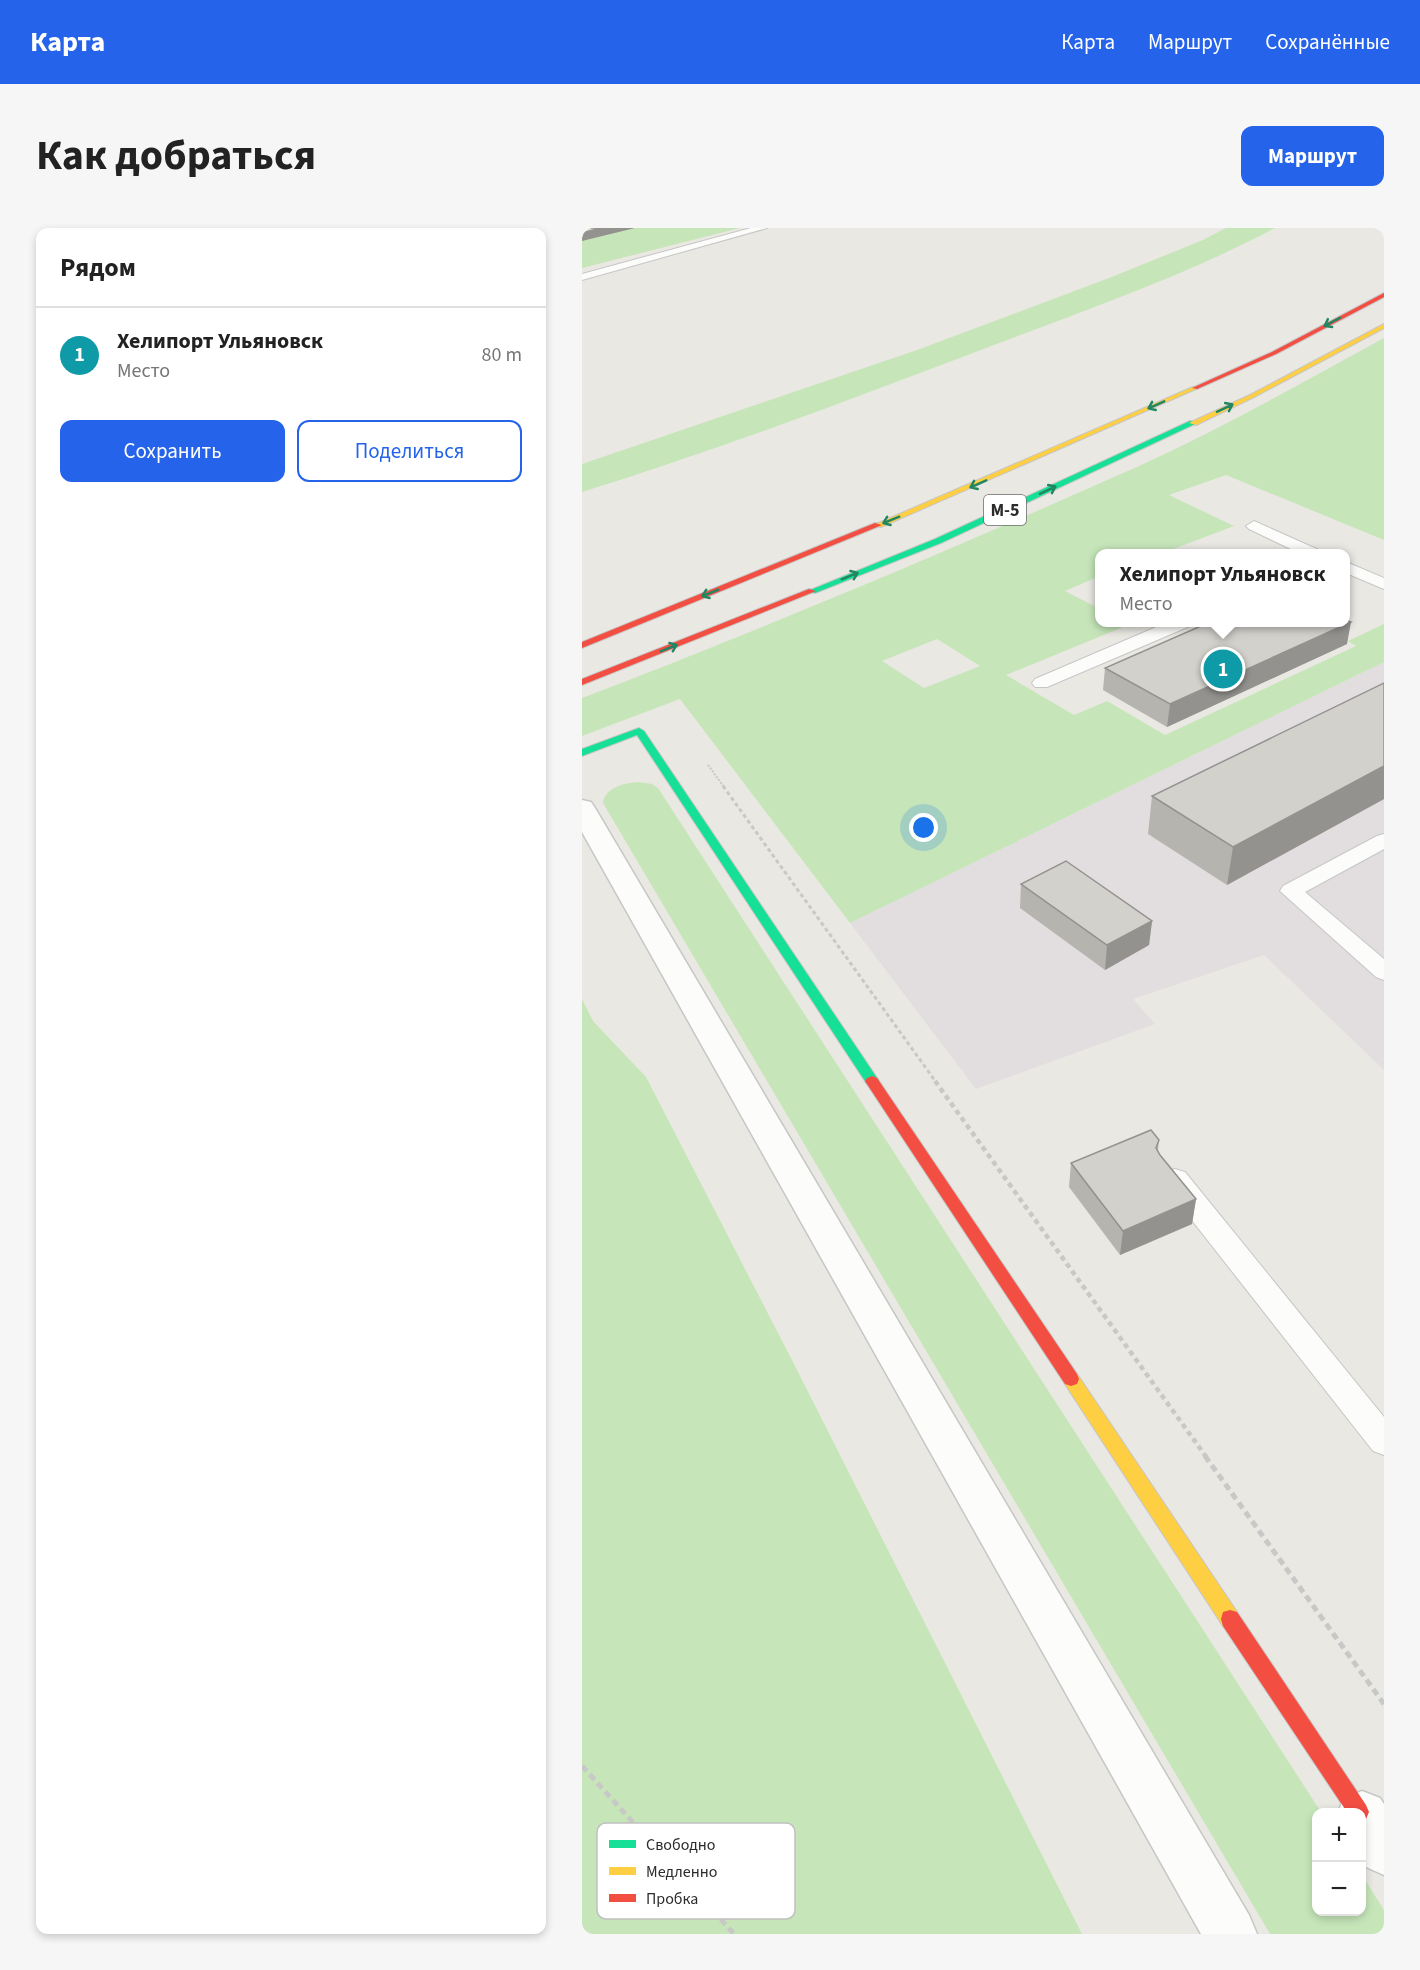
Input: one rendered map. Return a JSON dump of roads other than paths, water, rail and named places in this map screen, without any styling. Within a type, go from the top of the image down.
[{"type":"main road","name":"М-5","points":[[582,645],[945,498],[1274,353],[1384,295]]},
{"type":"main road","name":"М-5","points":[[582,682],[939,540],[1252,396],[1384,326]]},
{"type":"main road","points":[[582,753],[639,731],[1356,1808]]},
{"type":"street","points":[[582,808],[1230,1934]]},
{"type":"street","points":[[1366,1823],[1384,1849]]},
{"type":"lane","points":[[582,277],[762,228]]},
{"type":"lane","points":[[1254,526],[1305,549]]},
{"type":"lane","points":[[1350,569],[1384,584]]},
{"type":"lane","points":[[1041,683],[1170,627]]},
{"type":"lane","points":[[1384,840],[1292,891],[1384,972]]},
{"type":"lane","points":[[1169,1171],[1384,1441]]},
{"type":"place","name":"Хелипорт Ульяновск","points":[[1223,669]]}]
